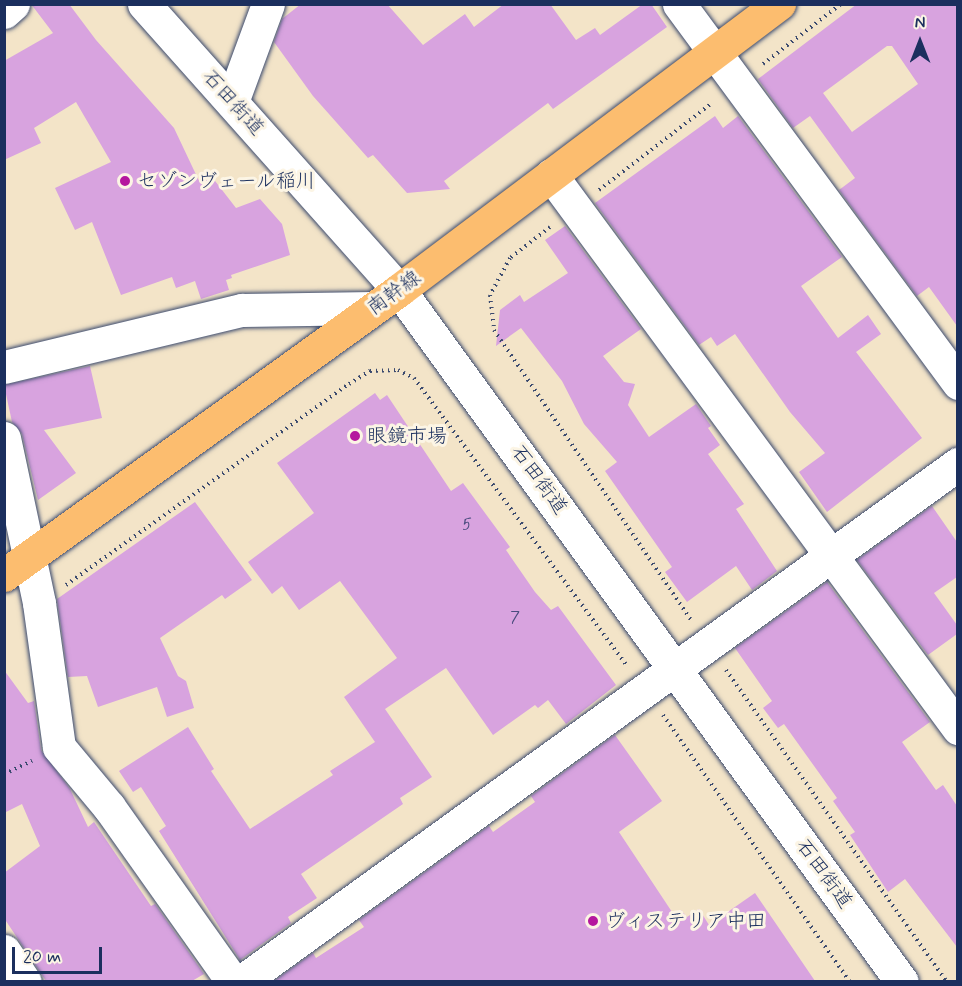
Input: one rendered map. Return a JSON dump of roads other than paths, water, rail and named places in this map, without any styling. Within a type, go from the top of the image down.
[{"type":"main road","name":"南幹線","points":[[17,566],[386,299],[779,4]]},
{"type":"street","points":[[4,12],[13,4]]},
{"type":"street","name":"石田街道","points":[[144,4],[232,102],[676,666],[902,981]]},
{"type":"street","points":[[232,102],[268,4]]},
{"type":"street","points":[[679,4],[957,383]]},
{"type":"street","points":[[550,175],[832,554],[957,728]]},
{"type":"street","points":[[4,367],[242,310],[386,299]]},
{"type":"street","points":[[4,438],[17,566],[39,603],[59,747],[109,807],[233,981]]},
{"type":"street","points":[[241,981],[957,464]]},
{"type":"street","points":[[4,951],[25,981]]},
{"type":"place","name":"セゾンヴェール稲川","points":[[125,181]]},
{"type":"place","name":"眼鏡市場","points":[[355,436]]},
{"type":"place","name":"ヴィステリア中田","points":[[593,921]]}]
